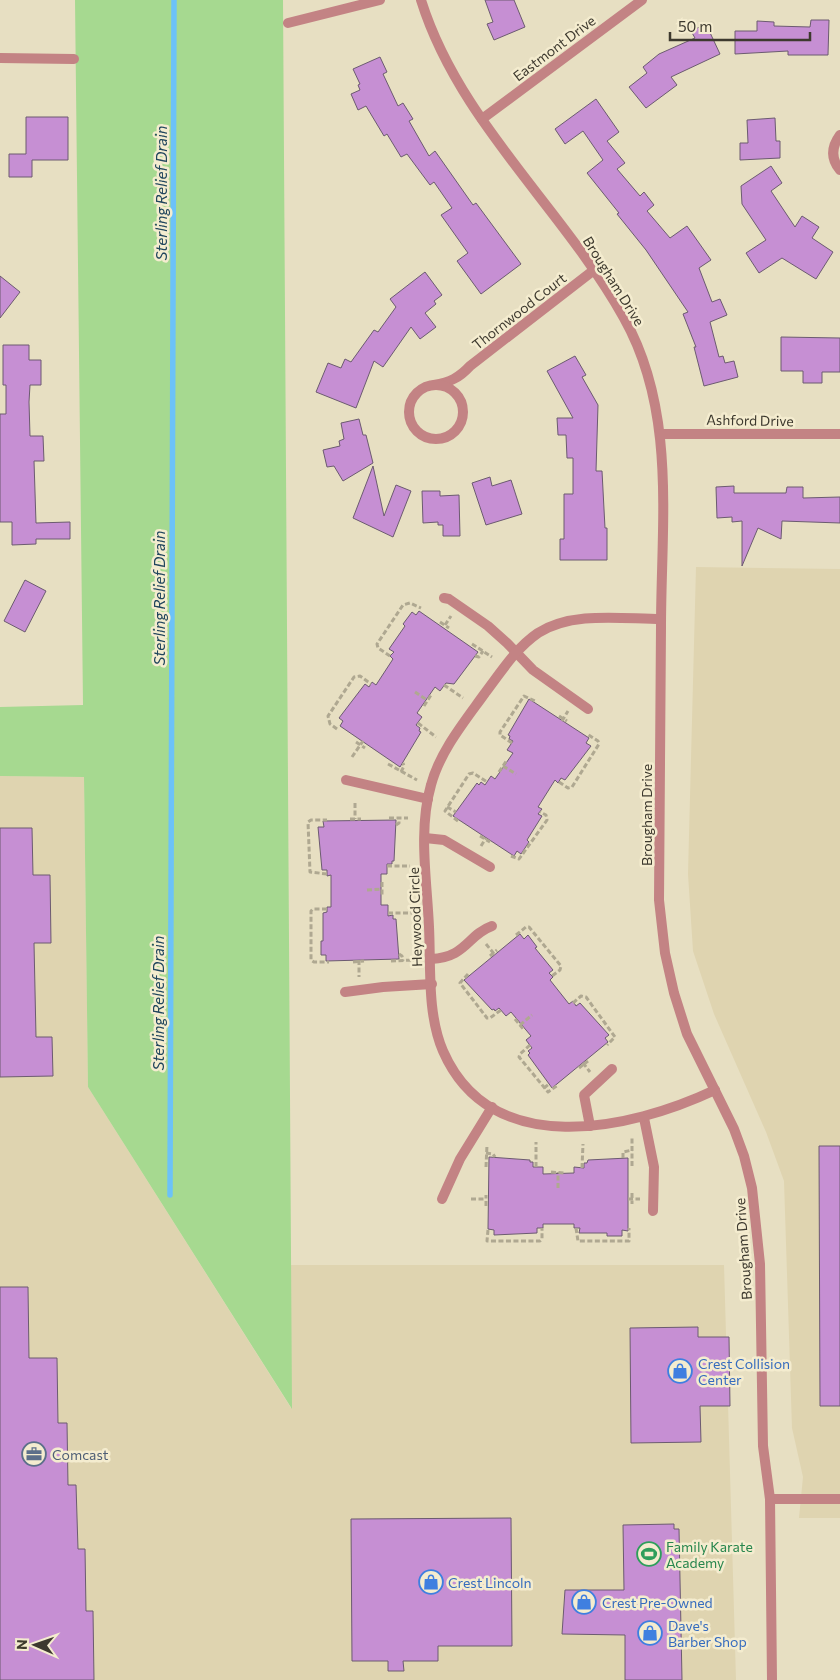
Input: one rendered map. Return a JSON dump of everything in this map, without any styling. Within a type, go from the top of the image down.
[{"type":"street","points":[[288,22],[380,0]]},
{"type":"street","name":"Brougham Drive","points":[[421,0],[438,46],[455,78],[482,119],[594,270],[625,318],[639,350],[650,386],[660,434],[663,484],[659,900],[665,953],[674,993],[687,1034],[715,1090],[744,1156],[757,1222],[760,1264],[763,1446],[770,1499],[772,1680]]},
{"type":"street","name":"Eastmont Drive","points":[[482,119],[642,0]]},
{"type":"street","points":[[0,58],[74,59]]},
{"type":"street","points":[[840,134],[834,144],[833,152],[834,162],[840,170]]},
{"type":"street","name":"Thornwood Court","points":[[462,375],[459,388],[463,413],[456,430],[440,438],[423,435],[411,422],[410,406],[418,391],[450,382],[462,375],[470,366],[594,270]]},
{"type":"street","points":[[434,385],[451,389],[462,404]]},
{"type":"street","name":"Ashford Drive","points":[[660,434],[840,434]]},
{"type":"street","points":[[444,598],[449,599],[488,626],[533,670],[588,709]]},
{"type":"street","name":"Heywood Circle","points":[[661,619],[589,619],[569,622],[538,633],[516,653],[451,743],[431,783],[428,799],[426,838],[432,984],[436,1028],[442,1050],[464,1083],[492,1107],[537,1125],[590,1126],[644,1118],[690,1102],[715,1090]]},
{"type":"street","points":[[346,780],[428,799]]},
{"type":"street","points":[[426,838],[444,840],[490,867]]},
{"type":"street","points":[[431,959],[455,954],[492,926]]},
{"type":"street","points":[[345,992],[432,984]]},
{"type":"street","points":[[590,1126],[584,1094],[612,1069]]},
{"type":"street","points":[[442,1199],[460,1159],[492,1107]]},
{"type":"street","points":[[644,1118],[654,1167],[653,1211]]},
{"type":"street","points":[[770,1499],[840,1499]]},
{"type":"path","points":[[390,656],[378,648],[377,644],[403,605],[410,603],[421,608]]},
{"type":"path","points":[[445,625],[453,613]]},
{"type":"path","points":[[440,622],[449,628]]},
{"type":"path","points":[[472,644],[492,657]]},
{"type":"path","points":[[475,656],[479,657],[483,651]]},
{"type":"path","points":[[337,729],[330,724],[328,716],[354,677],[360,676],[371,684]]},
{"type":"path","points":[[444,685],[463,698]]},
{"type":"path","points":[[415,692],[427,700]]},
{"type":"path","points":[[424,706],[431,695]]},
{"type":"path","points":[[512,743],[499,734],[525,695],[535,701]]},
{"type":"path","points":[[521,700],[526,703]]},
{"type":"path","points":[[559,716],[567,722]]},
{"type":"path","points":[[418,723],[436,737]]},
{"type":"path","points":[[559,782],[568,788],[572,787],[599,744],[587,734]]},
{"type":"path","points":[[356,742],[362,743],[365,748]]},
{"type":"path","points":[[352,757],[362,743]]},
{"type":"path","points":[[500,772],[507,760]]},
{"type":"path","points":[[401,772],[404,766],[402,763]]},
{"type":"path","points":[[388,764],[417,780]]},
{"type":"path","points":[[503,766],[516,774]]},
{"type":"path","points":[[458,821],[446,813],[471,772],[487,782]]},
{"type":"path","points":[[355,804],[355,819]]},
{"type":"path","points":[[448,807],[456,812]]},
{"type":"path","points":[[511,856],[520,859],[547,820],[546,815],[540,812]]},
{"type":"path","points":[[389,818],[408,818]]},
{"type":"path","points":[[396,825],[398,825],[399,818]]},
{"type":"path","points":[[350,819],[361,819]]},
{"type":"path","points":[[327,820],[311,820],[308,822],[310,872],[327,874]]},
{"type":"path","points":[[480,836],[490,842]]},
{"type":"path","points":[[387,866],[410,866]]},
{"type":"path","points":[[382,882],[382,896]]},
{"type":"path","points":[[367,890],[382,889]]},
{"type":"path","points":[[327,909],[313,909],[311,911],[311,960],[314,962],[329,962]]},
{"type":"path","points":[[388,913],[413,913]]},
{"type":"path","points":[[516,935],[526,926],[529,927],[561,966],[560,970],[552,976]]},
{"type":"path","points":[[484,942],[494,954]]},
{"type":"path","points":[[399,954],[402,956],[403,961]]},
{"type":"path","points":[[391,961],[414,960]]},
{"type":"path","points":[[358,961],[359,977]]},
{"type":"path","points":[[352,962],[364,961]]},
{"type":"path","points":[[468,974],[460,981],[463,988],[488,1019],[500,1010]]},
{"type":"path","points":[[463,988],[467,984]]},
{"type":"path","points":[[573,1003],[581,996],[586,997],[615,1037],[608,1045]]},
{"type":"path","points":[[520,1025],[532,1016]]},
{"type":"path","points":[[515,1020],[524,1030]]},
{"type":"path","points":[[530,1045],[519,1056],[544,1088],[550,1092],[558,1085]]},
{"type":"path","points":[[579,1068],[588,1061]]},
{"type":"path","points":[[544,1088],[549,1084]]},
{"type":"path","points":[[632,1138],[632,1166]]},
{"type":"path","points":[[486,1167],[486,1153],[489,1142]]},
{"type":"path","points":[[536,1142],[536,1167]]},
{"type":"path","points":[[582,1168],[583,1144]]},
{"type":"path","points":[[623,1158],[623,1152],[632,1150]]},
{"type":"path","points":[[486,1153],[493,1154],[495,1157]]},
{"type":"path","points":[[551,1172],[564,1173]]},
{"type":"path","points":[[558,1172],[558,1188]]},
{"type":"path","points":[[632,1193],[632,1204]]},
{"type":"path","points":[[486,1194],[486,1206]]},
{"type":"path","points":[[472,1199],[486,1199]]},
{"type":"path","points":[[488,1230],[487,1241],[540,1241],[542,1239],[542,1228]]},
{"type":"path","points":[[576,1228],[578,1241],[629,1241],[630,1228]]},
{"type":"shaded area","points":[[696,567],[840,569],[840,1518],[799,1518],[803,1477],[792,1428],[784,1181],[766,1132],[714,1014],[693,951],[688,874]]},
{"type":"shaded area","points":[[0,776],[84,777],[88,1087],[291,1408],[291,1265],[724,1265],[736,1680],[0,1680]]},
{"type":"green space","name":"Sterling Relief Drain","points":[[75,0],[283,0],[292,1409],[88,1087],[84,777],[0,776],[0,707],[83,705]]},
{"type":"building","points":[[485,0],[514,0],[525,27],[494,40],[487,24],[493,22]]},
{"type":"building","points":[[811,20],[829,20],[828,55],[788,55],[788,51],[735,54],[735,31],[757,31],[757,21],[774,22],[774,26],[810,27]]},
{"type":"building","points":[[706,24],[720,54],[671,77],[677,85],[646,108],[629,87],[647,73],[643,67],[659,54],[695,38],[691,31]]},
{"type":"building","points":[[380,57],[387,72],[383,74],[398,106],[403,103],[413,119],[409,121],[429,156],[435,151],[473,205],[476,203],[521,264],[481,294],[457,261],[468,253],[441,215],[452,208],[434,182],[430,185],[407,154],[401,157],[387,134],[384,136],[366,106],[358,110],[351,94],[360,90],[358,85],[360,84],[353,69]]},
{"type":"building","points":[[596,99],[619,132],[607,141],[625,163],[617,169],[640,196],[644,192],[654,205],[647,211],[670,238],[687,226],[711,260],[699,268],[712,302],[720,299],[727,315],[710,322],[719,357],[723,356],[725,363],[734,361],[738,377],[704,386],[694,347],[696,347],[683,314],[688,312],[646,250],[587,173],[603,160],[583,131],[565,144],[555,129]]},
{"type":"building","points":[[26,117],[68,117],[68,160],[32,160],[32,177],[9,177],[9,154],[26,154]]},
{"type":"building","points":[[775,118],[776,141],[780,141],[780,158],[740,160],[740,143],[748,143],[747,120]]},
{"type":"building","points":[[771,166],[782,183],[771,191],[795,227],[802,216],[819,227],[812,238],[833,252],[816,279],[782,258],[759,273],[746,253],[766,240],[742,204],[741,186]]},
{"type":"building","points":[[425,272],[442,295],[434,301],[436,304],[425,313],[436,327],[420,339],[411,327],[383,367],[374,361],[356,408],[316,392],[328,363],[341,368],[345,359],[351,362],[374,330],[378,332],[396,307],[390,299]]},
{"type":"building","points":[[0,276],[20,292],[0,318]]},
{"type":"building","points":[[781,337],[840,338],[840,372],[822,372],[822,383],[803,383],[803,371],[781,371]]},
{"type":"building","points":[[3,345],[29,345],[29,360],[41,360],[41,385],[30,385],[29,402],[30,436],[43,436],[44,461],[34,461],[36,523],[70,522],[70,539],[36,539],[36,544],[12,545],[12,522],[0,522],[0,414],[6,414],[6,385],[3,385]]},
{"type":"building","points":[[575,356],[586,375],[582,377],[598,405],[596,471],[602,471],[605,528],[607,528],[607,560],[560,560],[560,539],[564,539],[564,494],[573,494],[573,458],[567,458],[566,435],[558,435],[557,418],[573,418],[547,371]]},
{"type":"building","points":[[359,419],[363,435],[366,435],[373,463],[343,481],[334,466],[327,467],[323,450],[340,446],[339,441],[344,439],[341,423]]},
{"type":"building","points":[[373,466],[384,516],[396,485],[411,491],[393,537],[353,518]]},
{"type":"building","points":[[490,477],[492,486],[511,480],[522,514],[486,525],[472,483]]},
{"type":"building","points":[[734,486],[734,493],[786,493],[787,487],[803,487],[803,498],[840,497],[840,523],[782,521],[781,539],[758,528],[742,566],[742,521],[732,522],[732,517],[717,518],[716,487]]},
{"type":"building","points":[[422,491],[440,491],[440,496],[459,495],[460,536],[443,536],[443,525],[438,525],[438,522],[423,523]]},
{"type":"building","points":[[25,580],[46,591],[25,632],[4,621]]},
{"type":"building","points":[[419,611],[478,652],[454,684],[446,683],[440,691],[435,687],[417,713],[422,717],[416,725],[420,728],[419,731],[421,732],[400,767],[340,726],[343,721],[339,718],[365,684],[369,687],[372,682],[376,685],[393,659],[390,656],[394,652],[389,649],[405,626],[403,624],[412,612],[416,615]]},
{"type":"building","points":[[529,699],[589,738],[586,743],[591,746],[565,780],[561,778],[558,783],[555,780],[538,807],[542,809],[538,814],[542,816],[527,840],[529,842],[521,854],[517,851],[514,856],[453,816],[477,783],[479,785],[481,782],[485,785],[491,776],[495,779],[513,753],[507,750],[513,741],[509,739],[510,736],[508,735]]},
{"type":"building","points":[[396,820],[394,861],[392,861],[392,864],[387,864],[387,874],[381,874],[381,905],[388,905],[388,916],[393,915],[393,919],[396,919],[399,959],[326,961],[326,955],[321,955],[321,941],[323,941],[323,913],[327,912],[327,907],[331,907],[331,875],[327,876],[327,870],[322,870],[318,827],[324,827],[323,821]]},
{"type":"building","points":[[0,828],[32,828],[33,875],[50,875],[51,943],[34,943],[36,1037],[52,1037],[53,1076],[0,1077]]},
{"type":"building","points":[[520,934],[524,939],[528,935],[537,947],[535,948],[553,970],[549,973],[553,977],[550,980],[569,1004],[573,1001],[576,1006],[580,1003],[609,1035],[605,1038],[608,1042],[552,1088],[528,1055],[530,1053],[528,1051],[532,1048],[526,1040],[531,1036],[511,1012],[506,1016],[499,1008],[495,1011],[494,1009],[492,1010],[464,980]]},
{"type":"building","points":[[819,1146],[840,1146],[840,1406],[820,1406]]},
{"type":"building","points":[[489,1157],[530,1160],[530,1162],[533,1162],[533,1167],[543,1167],[543,1174],[574,1173],[574,1167],[584,1168],[584,1163],[587,1163],[588,1160],[628,1158],[628,1231],[622,1230],[622,1236],[607,1236],[607,1233],[579,1233],[580,1228],[574,1228],[574,1224],[543,1224],[543,1228],[537,1228],[537,1233],[494,1235],[494,1230],[488,1229]]},
{"type":"building","name":"Comcast","points":[[0,1287],[28,1287],[29,1358],[57,1358],[58,1423],[67,1423],[68,1485],[76,1485],[78,1549],[85,1549],[86,1611],[93,1611],[94,1680],[0,1680]]},
{"type":"building","name":"Crest Collision Center","points":[[698,1327],[698,1337],[729,1337],[730,1406],[700,1406],[701,1442],[631,1443],[630,1328]]},
{"type":"building","name":"Crest Lincoln","points":[[511,1518],[512,1646],[438,1646],[438,1661],[403,1661],[404,1671],[388,1671],[388,1661],[352,1661],[351,1519]]},
{"type":"building","points":[[674,1524],[674,1529],[679,1529],[682,1680],[625,1680],[625,1635],[562,1634],[565,1590],[624,1590],[623,1525]]},
{"type":"waterway","name":"Sterling Relief Drain","points":[[170,1195],[174,0]]},
{"type":"place","name":"Crest Collision Center","points":[[680,1371]]},
{"type":"place","name":"Comcast","points":[[34,1454]]},
{"type":"place","name":"Family Karate Academy","points":[[649,1554]]},
{"type":"place","name":"Crest Lincoln","points":[[431,1582]]},
{"type":"place","name":"Crest Pre-Owned","points":[[584,1602]]},
{"type":"place","name":"Dave's Barber Shop","points":[[650,1633]]}]
